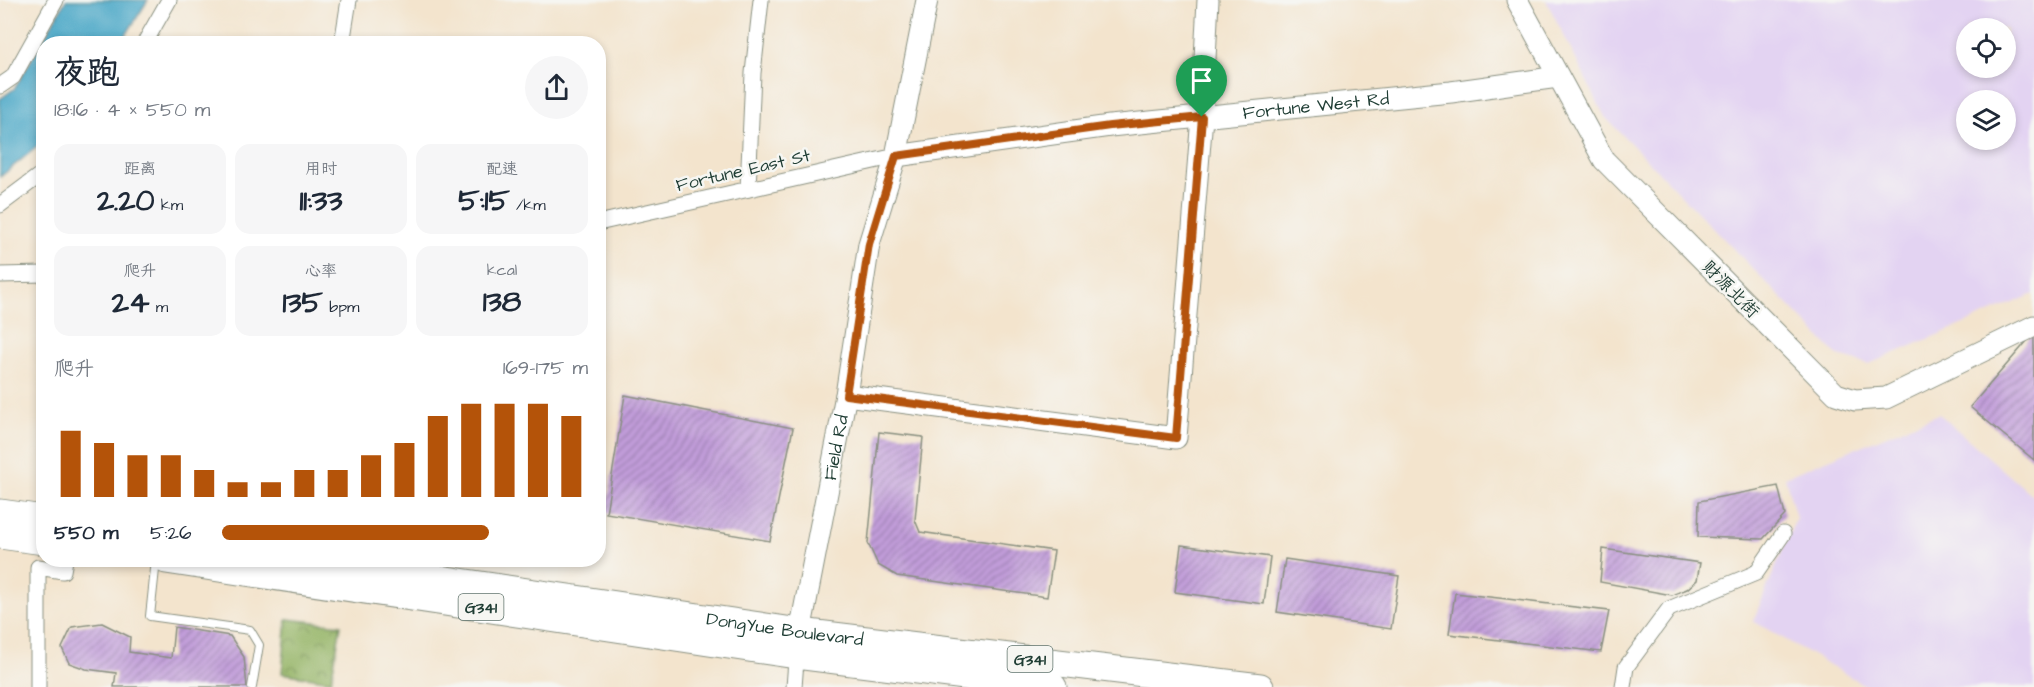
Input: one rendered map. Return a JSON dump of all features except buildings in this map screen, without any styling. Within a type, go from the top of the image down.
[{"type":"highway","points":[[0,513],[36,518]]},
{"type":"highway","points":[[0,535],[36,540]]},
{"type":"highway","name":"DongYue Boulevard","points":[[219,567],[798,643],[1260,687]]},
{"type":"highway","name":"DongYue Boulevard","points":[[351,567],[1053,687]]},
{"type":"street","points":[[0,86],[13,77],[56,0]]},
{"type":"street","points":[[149,36],[169,0]]},
{"type":"street","points":[[343,36],[349,0]]},
{"type":"street","points":[[748,189],[753,73],[761,0]]},
{"type":"street","name":"Field Rd","points":[[794,687],[798,643],[846,395],[869,244],[896,156],[927,0]]},
{"type":"street","points":[[846,395],[1176,438],[1202,117],[1208,0]]},
{"type":"street","name":"财源北街","points":[[1517,0],[1604,160],[1836,394],[1855,400],[1886,398],[2034,326]]},
{"type":"street","name":"Fortune West Rd","points":[[896,156],[1110,126],[1451,92],[1558,77]]},
{"type":"street","name":"Fortune East St","points":[[606,221],[896,156]]},
{"type":"street","points":[[0,205],[36,177]]},
{"type":"street","points":[[0,274],[36,274]]},
{"type":"street","points":[[1623,687],[1626,667],[1669,609],[1756,573],[1783,534]]},
{"type":"street","points":[[38,687],[38,567],[63,571],[64,567]]},
{"type":"lane","points":[[155,567],[150,616],[250,630],[259,645],[252,687]]},
{"type":"shaded area","points":[[1546,0],[2034,0],[2034,294],[1869,364],[1838,356],[1605,117]]},
{"type":"shaded area","points":[[1939,414],[2034,497],[2034,687],[1868,687],[1753,621],[1796,518],[1785,477]]},
{"type":"green space","points":[[287,619],[341,625],[331,681],[282,673]]},
{"type":"water","points":[[66,0],[148,0],[125,36],[45,36]]},
{"type":"water","points":[[36,52],[36,148],[0,177],[0,99],[15,88]]},
{"type":"route","points":[[1202,117],[1176,438],[846,395],[869,244],[896,156],[1110,126],[1202,117]]}]
